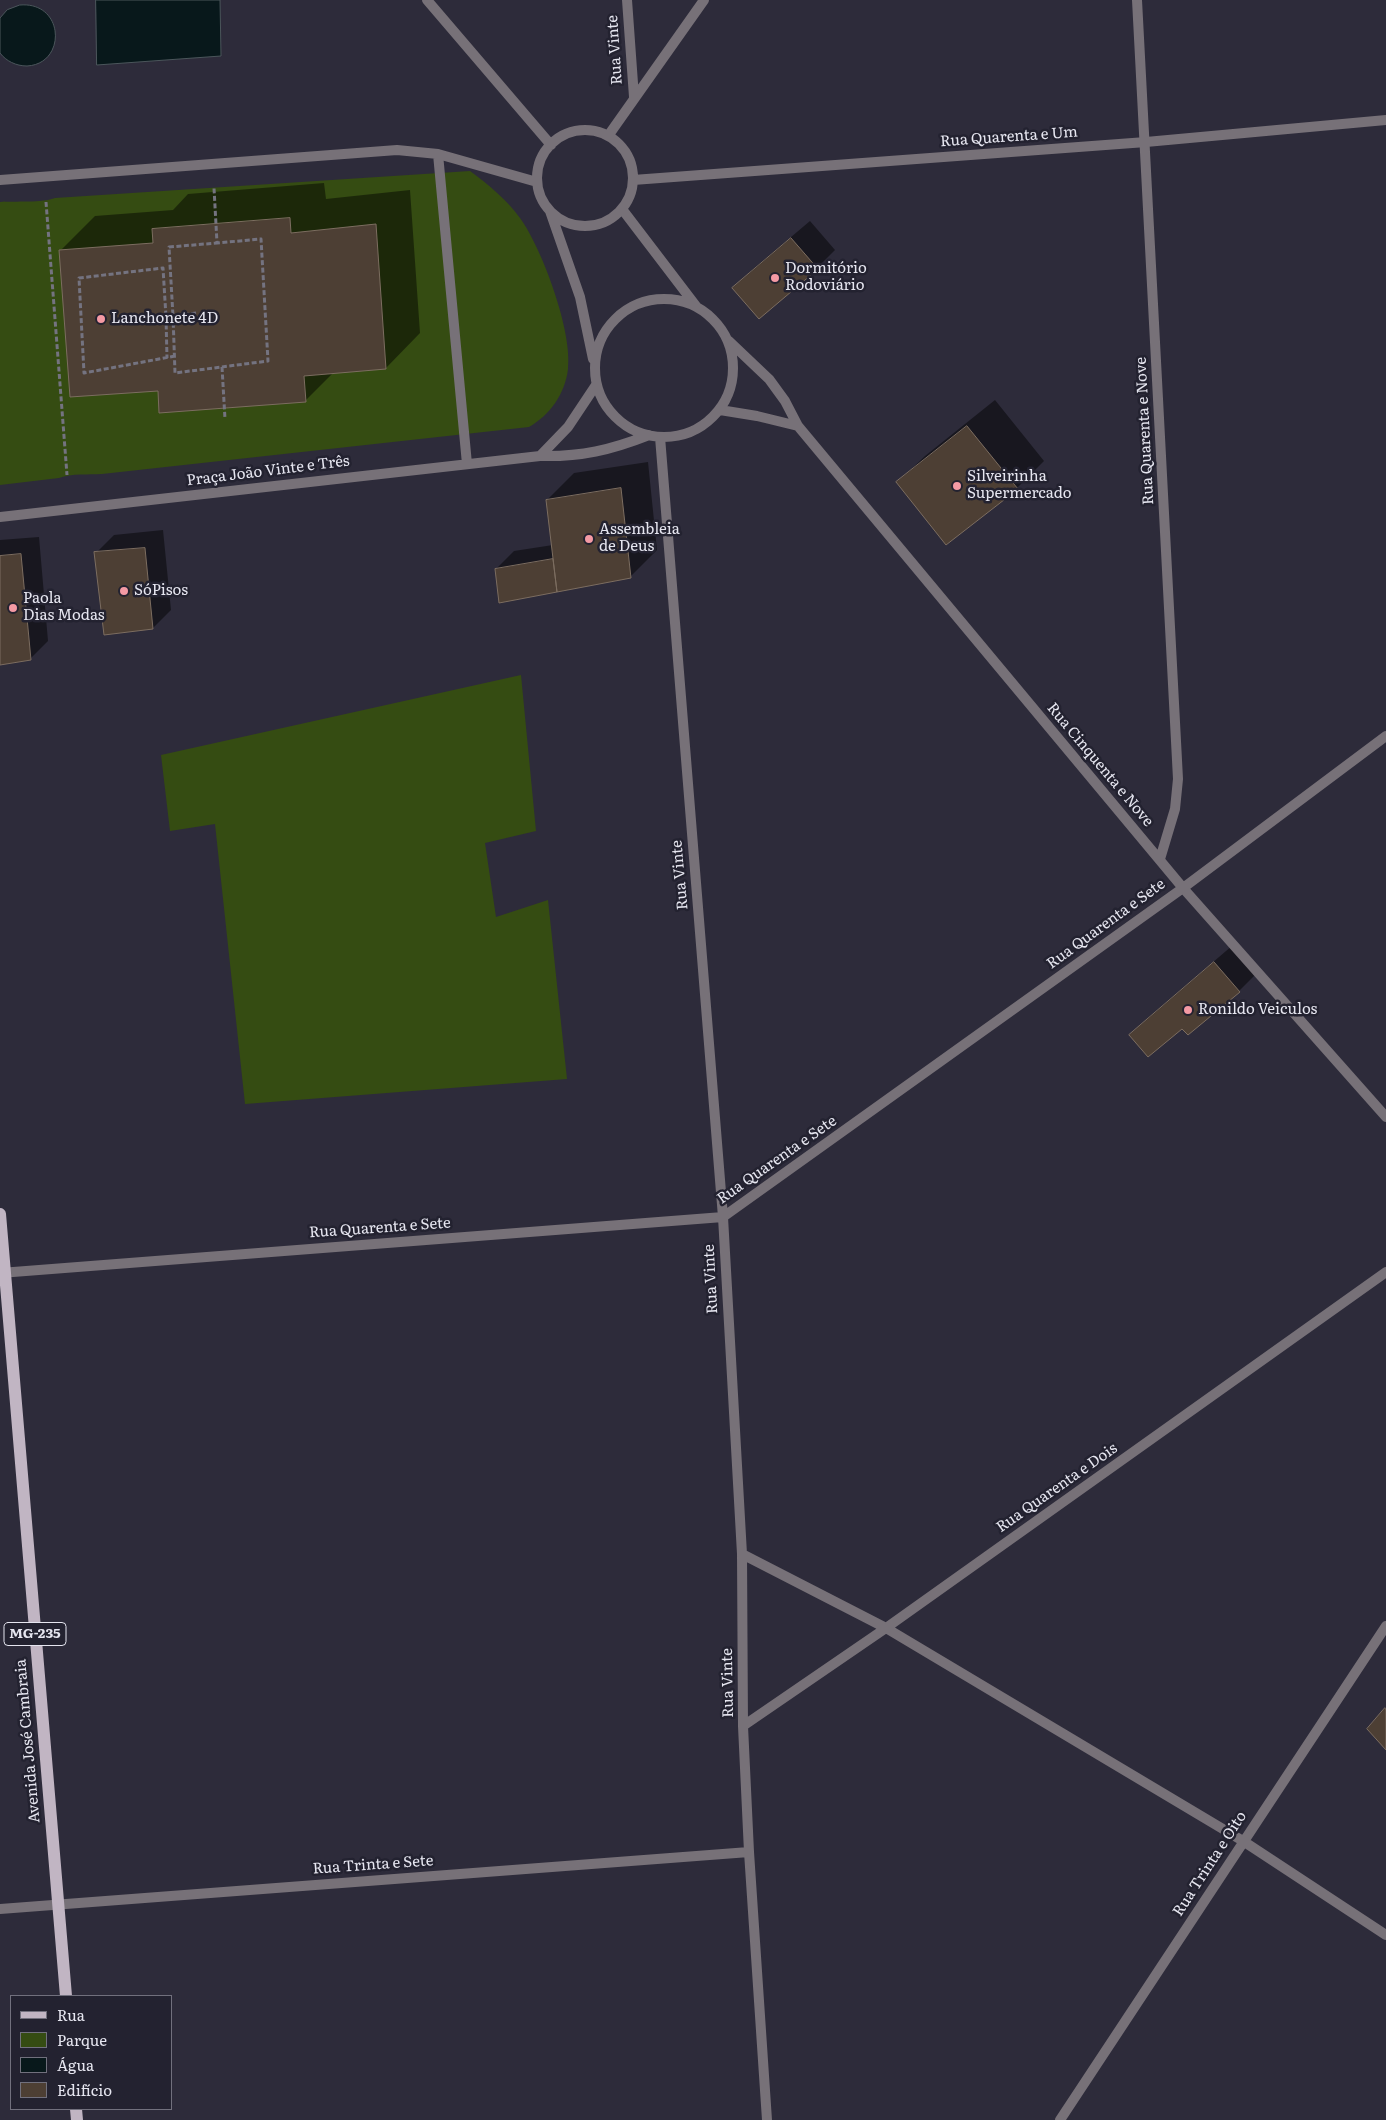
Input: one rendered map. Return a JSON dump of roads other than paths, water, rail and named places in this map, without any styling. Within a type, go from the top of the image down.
[{"type":"main road","name":"Avenida José Cambraia","points":[[0,1214],[2,1273],[66,1995]]},
{"type":"street","points":[[427,0],[551,145]]},
{"type":"street","name":"Rua Vinte","points":[[627,0],[634,97]]},
{"type":"street","points":[[608,136],[704,0]]},
{"type":"street","name":"Rua Quarenta e Nove","points":[[1137,0],[1146,142],[1178,779],[1175,809],[1160,859]]},
{"type":"street","name":"Rua Quarenta e Um","points":[[633,180],[1146,142],[1386,120]]},
{"type":"street","points":[[550,211],[564,221],[579,225],[595,225],[610,218],[622,209],[630,195],[633,180],[631,165],[625,151],[615,140],[601,132],[586,130],[570,132],[557,139],[545,151],[539,166],[537,182],[541,198],[550,211],[580,297],[594,364],[596,385],[605,406],[619,422],[638,433],[655,436],[682,435],[702,427],[720,410],[731,388],[734,364],[729,341],[716,320],[696,306],[674,298],[649,299],[626,309],[610,323],[599,342],[594,364]]},
{"type":"street","points":[[0,180],[397,150],[438,154],[537,182]]},
{"type":"street","points":[[438,154],[467,464]]},
{"type":"street","points":[[622,209],[696,306]]},
{"type":"street","name":"Rua Cinquenta e Nove","points":[[729,341],[769,379],[785,401],[798,426],[1160,859],[1182,888],[1386,1117]]},
{"type":"street","points":[[540,456],[568,427],[596,385]]},
{"type":"street","points":[[720,410],[757,416],[798,426]]},
{"type":"street","name":"Rua Vinte","points":[[655,436],[723,1217],[742,1554],[744,1726],[749,1852],[767,2120]]},
{"type":"street","name":"Praça João Vinte e Três","points":[[0,517],[540,456],[593,454],[655,436]]},
{"type":"street","name":"Rua Quarenta e Sete","points":[[2,1273],[723,1217],[1182,888],[1386,736]]},
{"type":"street","name":"Rua Quarenta e Dois","points":[[744,1726],[886,1628],[1386,1272]]},
{"type":"street","points":[[742,1554],[886,1628],[1243,1841],[1386,1934]]},
{"type":"street","name":"Rua Trinta e Oito","points":[[1060,2120],[1386,1626]]},
{"type":"street","name":"Rua Trinta e Sete","points":[[0,1909],[749,1852]]},
{"type":"water","points":[[96,0],[220,0],[221,56],[97,65]]},
{"type":"water","points":[[20,5],[35,6],[46,13],[53,22],[55,33],[54,45],[49,55],[40,63],[27,66],[12,62],[0,53],[0,18],[7,10]]},
{"type":"place","name":"Dormitório Rodoviário","points":[[775,278]]},
{"type":"place","name":"Lanchonete 4D","points":[[101,319]]},
{"type":"place","name":"Silveirinha Supermercado","points":[[957,486]]},
{"type":"place","name":"Assembleia de Deus","points":[[589,539]]},
{"type":"place","name":"SóPisos","points":[[124,591]]},
{"type":"place","name":"Paola Dias Modas","points":[[13,608]]},
{"type":"place","name":"Ronildo Veiculos","points":[[1188,1010]]}]
